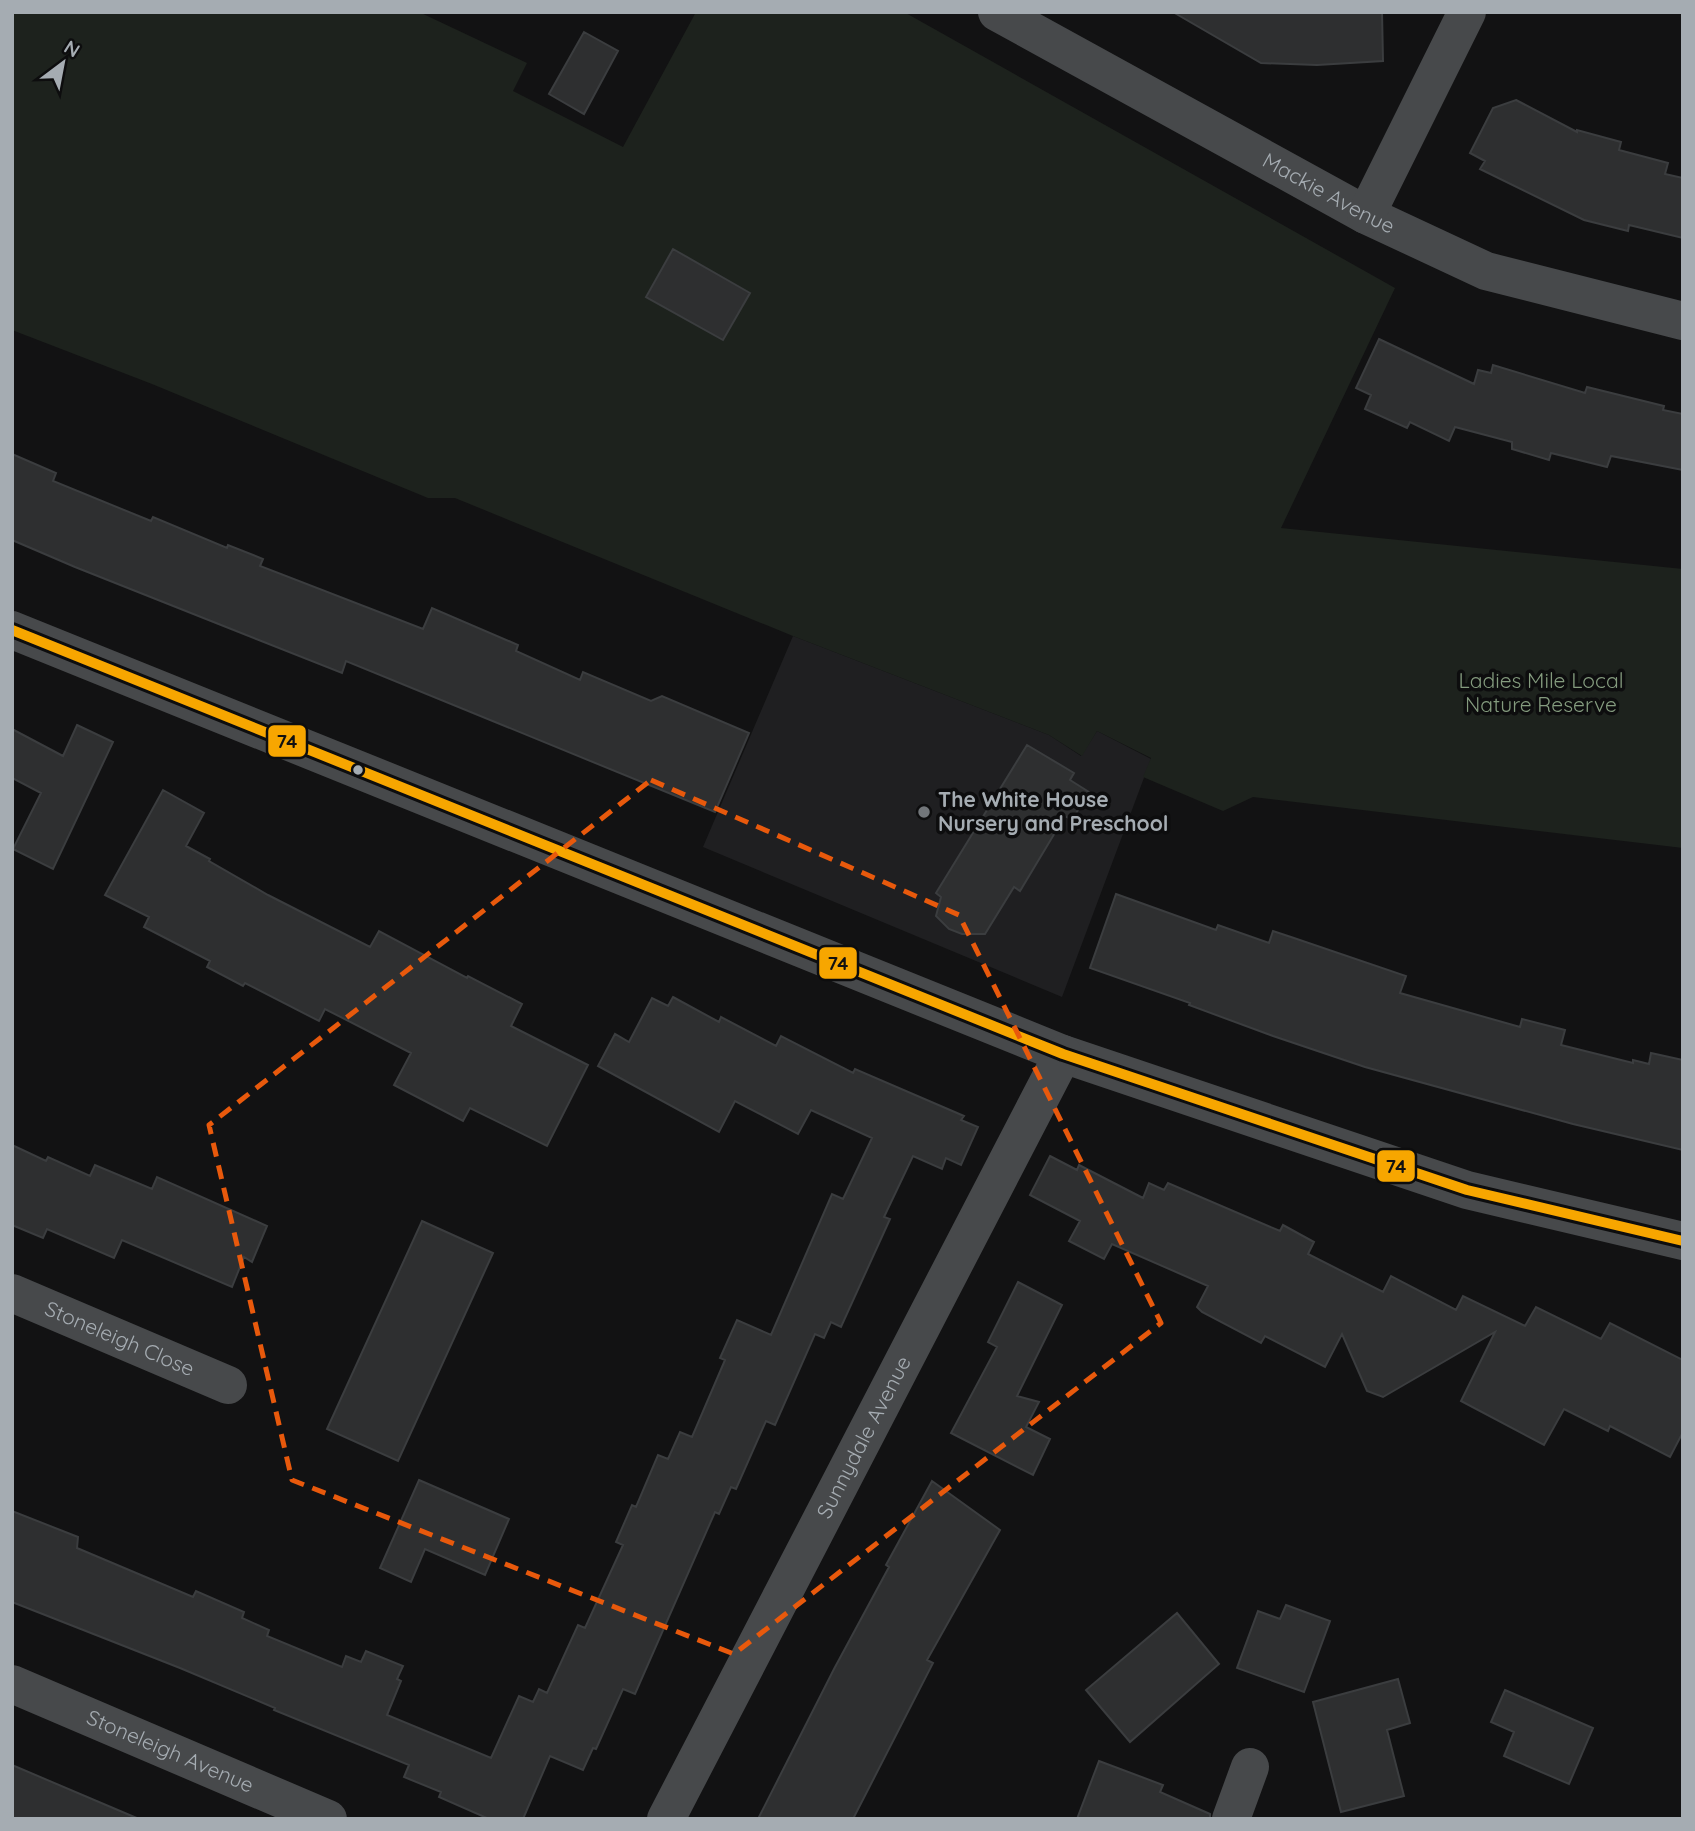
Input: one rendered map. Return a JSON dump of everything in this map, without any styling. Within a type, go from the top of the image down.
[{"type":"street","name":"Mackie Avenue","points":[[998,12],[1366,215],[1486,271],[1683,321]]},
{"type":"street","points":[[1366,215],[1467,12]]},
{"type":"street","points":[[12,630],[1063,1054],[1467,1190],[1683,1241]]},
{"type":"street","name":"Sunnydale Avenue","points":[[666,1819],[1063,1054]]},
{"type":"street","name":"Stoneleigh Close","points":[[12,1293],[228,1385]]},
{"type":"street","name":"Stoneleigh Avenue","points":[[12,1684],[328,1819]]},
{"type":"street","points":[[1231,1819],[1250,1767]]},
{"type":"highlighted area","points":[[651,780],[959,915],[1161,1323],[734,1654],[292,1480],[209,1125]]},
{"type":"shaded area","name":"The White House Nursery and Preschool","points":[[793,636],[1049,735],[1081,756],[1097,731],[1151,759],[1062,997],[703,847]]},
{"type":"green space","name":"Ladies Mile Local Nature Reserve","points":[[12,12],[419,12],[527,63],[513,91],[623,147],[696,12],[904,12],[1395,288],[1281,528],[1683,569],[1683,848],[1253,797],[1223,811],[1143,777],[1151,758],[1097,731],[1082,756],[1049,735],[793,636],[455,498],[428,498],[152,384],[12,330]]},
{"type":"building","points":[[1173,12],[1382,12],[1383,61],[1317,65],[1261,63]]},
{"type":"building","points":[[584,32],[618,51],[584,114],[549,94]]},
{"type":"building","points":[[1516,100],[1577,132],[1621,142],[1619,150],[1668,163],[1665,174],[1683,178],[1683,238],[1629,225],[1628,231],[1584,220],[1480,169],[1485,161],[1470,153],[1493,108]]},
{"type":"building","points":[[673,249],[750,293],[723,340],[646,297]]},
{"type":"building","points":[[1379,339],[1474,384],[1478,370],[1491,373],[1493,365],[1585,393],[1587,387],[1664,406],[1663,410],[1683,414],[1683,470],[1611,456],[1607,467],[1551,453],[1549,460],[1512,449],[1512,442],[1455,427],[1449,441],[1410,422],[1407,428],[1365,409],[1371,395],[1356,388]]},
{"type":"building","points":[[12,454],[56,473],[53,481],[151,521],[153,517],[227,548],[228,545],[263,559],[260,566],[423,629],[432,608],[518,645],[516,651],[580,680],[583,672],[651,701],[662,696],[749,733],[715,812],[346,661],[342,673],[12,540]]},
{"type":"building","points":[[77,725],[113,742],[53,869],[13,849],[41,793],[12,778],[12,729],[63,756]]},
{"type":"building","points":[[1027,745],[1074,773],[1070,780],[1089,792],[1072,820],[1065,816],[1020,891],[1014,887],[985,934],[962,934],[949,929],[936,916],[941,897],[936,893]]},
{"type":"building","points":[[163,790],[204,813],[186,846],[210,859],[209,861],[268,895],[370,947],[379,931],[522,1004],[511,1026],[588,1065],[547,1146],[470,1108],[463,1121],[394,1085],[411,1053],[325,1009],[319,1021],[245,983],[243,986],[207,967],[210,961],[144,927],[149,917],[105,895]]},
{"type":"building","points":[[1116,894],[1216,930],[1218,925],[1269,943],[1273,931],[1406,976],[1400,993],[1520,1027],[1522,1019],[1565,1030],[1561,1045],[1633,1063],[1633,1060],[1649,1064],[1651,1053],[1683,1060],[1683,1150],[1573,1124],[1365,1067],[1090,968]]},
{"type":"building","points":[[673,997],[719,1022],[721,1017],[776,1046],[781,1036],[853,1073],[855,1069],[964,1116],[961,1120],[978,1127],[961,1165],[946,1158],[942,1169],[913,1156],[884,1217],[890,1219],[841,1327],[831,1322],[824,1338],[815,1334],[775,1425],[766,1421],[736,1489],[731,1487],[719,1514],[715,1512],[635,1694],[623,1689],[596,1749],[593,1748],[583,1770],[550,1756],[523,1819],[489,1819],[439,1797],[441,1792],[404,1777],[409,1765],[180,1668],[12,1602],[12,1511],[78,1537],[77,1548],[193,1597],[196,1591],[244,1612],[242,1618],[269,1630],[267,1636],[342,1667],[346,1656],[361,1662],[366,1651],[403,1666],[397,1679],[401,1681],[387,1715],[491,1758],[519,1696],[533,1702],[539,1689],[547,1693],[578,1625],[585,1628],[623,1545],[616,1542],[632,1505],[636,1507],[658,1455],[668,1459],[680,1432],[692,1437],[725,1360],[720,1358],[737,1320],[771,1335],[832,1194],[843,1199],[872,1138],[811,1110],[798,1134],[735,1101],[719,1132],[598,1066],[615,1034],[629,1042],[652,998],[668,1006]]},
{"type":"building","points":[[12,1145],[46,1161],[48,1157],[90,1176],[95,1165],[152,1189],[157,1177],[267,1226],[252,1262],[244,1257],[232,1287],[122,1240],[114,1258],[47,1229],[43,1238],[12,1225]]},
{"type":"building","points":[[1050,1156],[1077,1170],[1079,1165],[1143,1198],[1149,1183],[1164,1190],[1168,1183],[1280,1231],[1283,1225],[1314,1242],[1308,1254],[1383,1292],[1391,1276],[1456,1310],[1463,1296],[1525,1326],[1536,1307],[1601,1339],[1610,1323],[1683,1360],[1683,1432],[1670,1457],[1610,1426],[1608,1431],[1564,1409],[1544,1445],[1461,1401],[1495,1332],[1383,1397],[1367,1391],[1342,1334],[1325,1367],[1265,1336],[1261,1343],[1202,1312],[1197,1307],[1208,1286],[1112,1244],[1104,1259],[1069,1241],[1080,1221],[1030,1195]]},
{"type":"building","points":[[422,1221],[493,1253],[398,1461],[327,1429]]},
{"type":"building","points":[[1018,1282],[1062,1305],[1017,1396],[1039,1402],[1026,1427],[1050,1439],[1033,1475],[951,1433],[997,1347],[988,1342]]},
{"type":"building","points":[[419,1480],[509,1519],[485,1575],[425,1549],[411,1582],[380,1568]]},
{"type":"building","points":[[932,1481],[1000,1530],[927,1660],[933,1663],[853,1819],[758,1819],[889,1567],[886,1565]]},
{"type":"building","points":[[1286,1605],[1330,1621],[1304,1692],[1237,1668],[1258,1611],[1280,1619]]},
{"type":"building","points":[[1177,1613],[1219,1664],[1130,1742],[1086,1690]]},
{"type":"building","points":[[1398,1679],[1410,1723],[1387,1730],[1404,1796],[1341,1812],[1313,1702]]},
{"type":"building","points":[[1505,1690],[1593,1728],[1569,1784],[1504,1756],[1514,1732],[1491,1722]]},
{"type":"building","points":[[1099,1761],[1163,1785],[1160,1792],[1210,1814],[1210,1819],[1077,1819]]},
{"type":"building","points":[[12,1765],[139,1819],[12,1819]]},
{"type":"transit line","name":"74","points":[[12,630],[1063,1054],[1467,1190],[1683,1241]]},
{"type":"place","name":"The White House Nursery and Preschool","points":[[924,812]]}]
